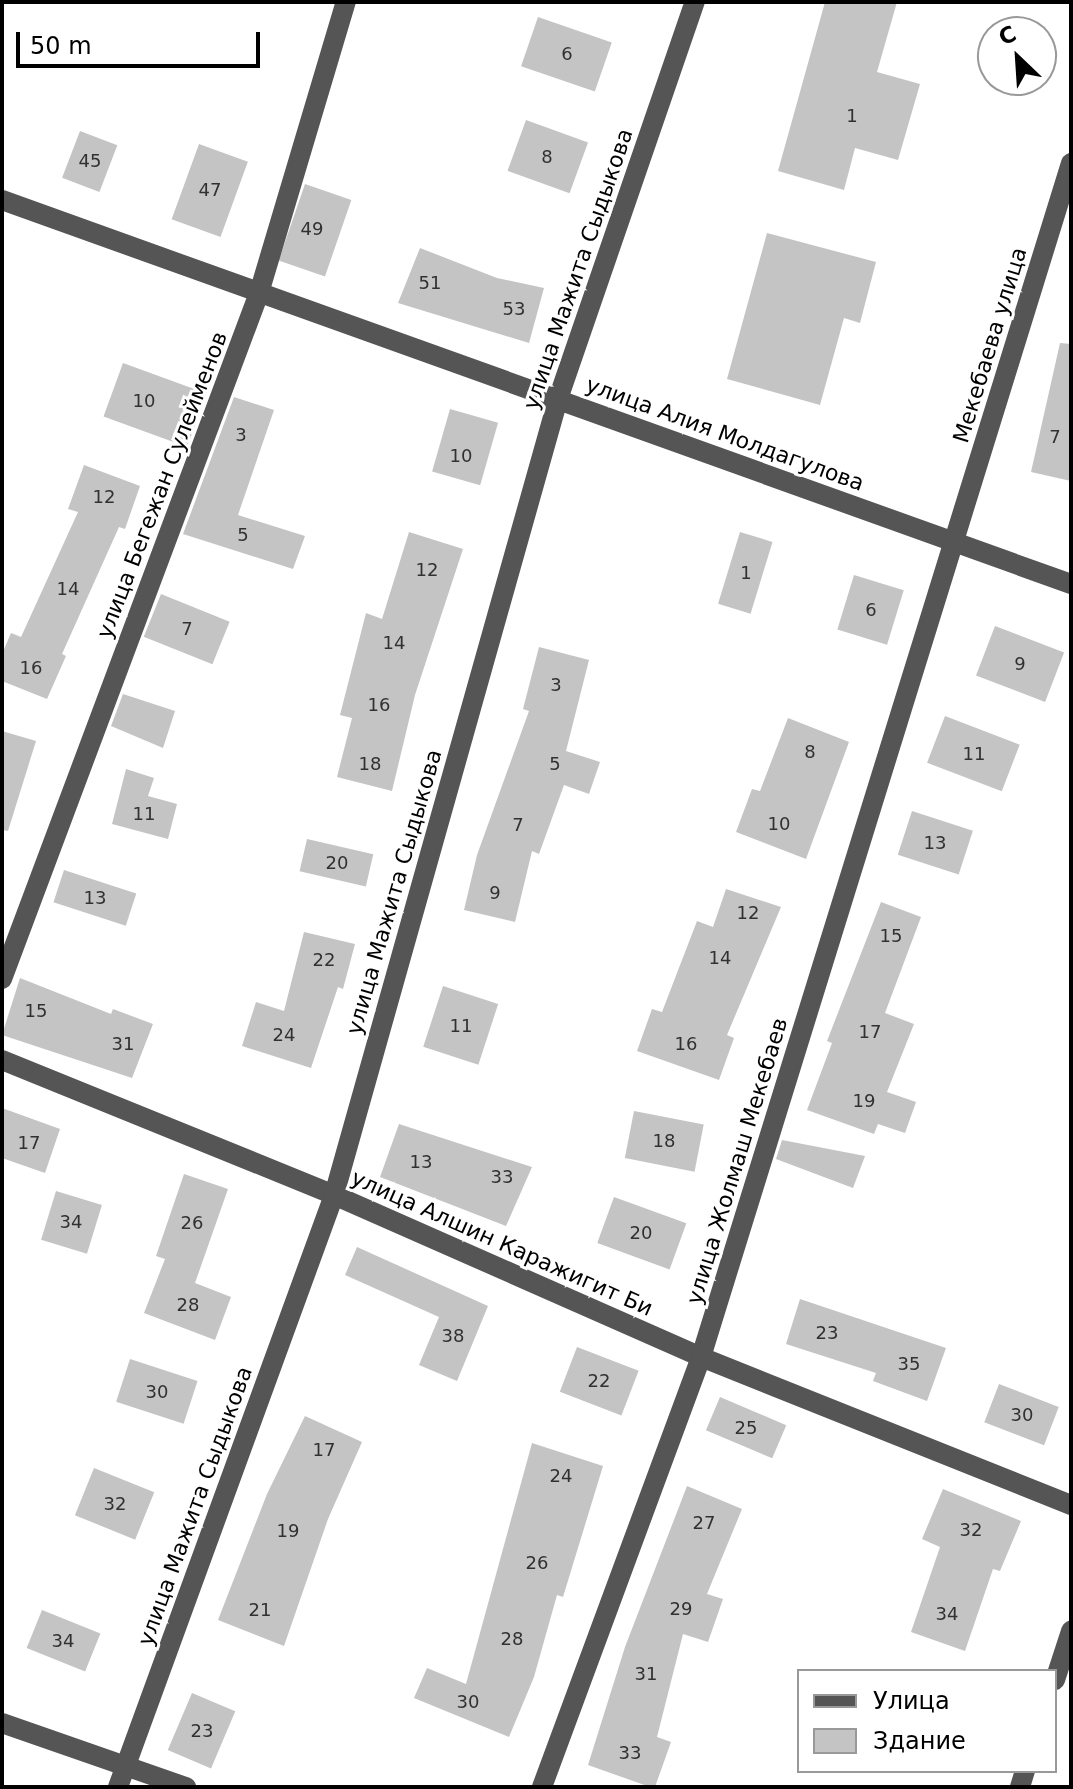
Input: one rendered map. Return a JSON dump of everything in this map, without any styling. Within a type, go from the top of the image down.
[{"type":"street","name":"улица Бегежан Сулейменов","points":[[2,979],[259,293],[346,2]]},
{"type":"street","name":"улица Мажита Сыдыкова","points":[[118,1787],[334,1195],[558,399],[695,2]]},
{"type":"street","name":"Мекебаева улица","points":[[955,542],[1071,163]]},
{"type":"street","name":"улица Алия Молдагулова","points":[[2,200],[1071,584]]},
{"type":"street","name":"улица Жолмаш Мекебаев","points":[[542,1787],[701,1357],[955,542]]},
{"type":"street","name":"улица Алшин Каражигит Би","points":[[2,1060],[334,1195],[701,1357],[1071,1505]]},
{"type":"street","points":[[1057,1674],[1071,1631]]},
{"type":"street","points":[[2,1723],[186,1787]]},
{"type":"building","points":[[825,2],[897,2],[877,72],[920,84],[898,160],[855,148],[844,190],[778,171]]},
{"type":"building","points":[[538,17],[612,42],[595,92],[521,66]]},
{"type":"building","points":[[526,120],[588,143],[570,193],[508,171]]},
{"type":"building","points":[[80,131],[117,145],[99,192],[62,178]]},
{"type":"building","points":[[199,144],[248,162],[221,237],[172,219]]},
{"type":"building","points":[[305,184],[351,200],[325,277],[279,261]]},
{"type":"building","points":[[767,233],[876,262],[860,323],[844,318],[820,405],[727,379]]},
{"type":"building","points":[[420,248],[497,278],[544,288],[529,343],[398,303]]},
{"type":"building","points":[[1060,343],[1071,344],[1071,481],[1031,472]]},
{"type":"building","points":[[123,363],[207,393],[187,447],[104,417]]},
{"type":"building","points":[[234,397],[274,410],[238,515],[305,536],[293,569],[183,534]]},
{"type":"building","points":[[450,409],[498,423],[480,485],[432,471]]},
{"type":"building","points":[[84,465],[140,486],[125,529],[119,527],[62,654],[66,656],[47,699],[2,681],[2,654],[11,633],[21,637],[78,512],[68,509]]},
{"type":"building","points":[[409,532],[463,549],[415,695],[392,791],[337,777],[352,718],[340,715],[366,613],[382,619]]},
{"type":"building","points":[[740,532],[773,542],[751,614],[718,604]]},
{"type":"building","points":[[854,575],[904,590],[887,645],[837,630]]},
{"type":"building","points":[[161,594],[230,622],[212,664],[144,637]]},
{"type":"building","points":[[995,626],[1064,653],[1045,702],[976,675]]},
{"type":"building","points":[[539,647],[589,660],[566,751],[600,762],[589,794],[564,785],[539,854],[532,851],[515,922],[464,910],[477,855],[529,711],[523,709]]},
{"type":"building","points":[[123,694],[175,711],[163,748],[111,726]]},
{"type":"building","points":[[945,716],[1020,745],[1002,791],[927,763]]},
{"type":"building","points":[[788,718],[849,742],[806,859],[736,832],[752,789],[760,791]]},
{"type":"building","points":[[2,731],[36,741],[8,831],[2,830]]},
{"type":"building","points":[[126,769],[154,778],[148,796],[177,804],[168,839],[112,824]]},
{"type":"building","points":[[912,811],[973,831],[959,875],[898,855]]},
{"type":"building","points":[[307,839],[373,854],[366,886],[300,871]]},
{"type":"building","points":[[64,870],[136,893],[126,926],[53,902]]},
{"type":"building","points":[[726,889],[781,907],[727,1035],[734,1038],[719,1080],[637,1051],[652,1009],[662,1012],[697,921],[713,927]]},
{"type":"building","points":[[881,902],[921,917],[885,1013],[914,1024],[887,1092],[916,1102],[905,1133],[878,1124],[874,1134],[807,1110],[832,1043],[827,1041]]},
{"type":"building","points":[[304,932],[355,944],[343,989],[338,987],[311,1068],[242,1046],[256,1002],[284,1011]]},
{"type":"building","points":[[20,978],[111,1014],[113,1009],[153,1024],[132,1078],[2,1035]]},
{"type":"building","points":[[443,986],[498,1004],[478,1065],[423,1047]]},
{"type":"building","points":[[2,1108],[60,1129],[45,1173],[2,1158]]},
{"type":"building","points":[[634,1111],[704,1125],[695,1172],[625,1158]]},
{"type":"building","points":[[399,1124],[532,1167],[506,1226],[380,1177]]},
{"type":"building","points":[[782,1140],[865,1156],[853,1188],[776,1159]]},
{"type":"building","points":[[184,1174],[228,1189],[195,1283],[231,1297],[215,1340],[144,1313],[165,1259],[156,1256]]},
{"type":"building","points":[[56,1191],[102,1205],[87,1254],[41,1240]]},
{"type":"building","points":[[614,1197],[686,1223],[670,1269],[597,1243]]},
{"type":"building","points":[[357,1247],[488,1306],[457,1381],[419,1365],[439,1317],[345,1275]]},
{"type":"building","points":[[800,1299],[946,1348],[927,1401],[873,1381],[876,1373],[786,1344]]},
{"type":"building","points":[[577,1347],[639,1371],[621,1415],[560,1392]]},
{"type":"building","points":[[130,1359],[198,1381],[184,1424],[116,1402]]},
{"type":"building","points":[[999,1384],[1059,1407],[1044,1445],[984,1422]]},
{"type":"building","points":[[720,1397],[786,1425],[772,1458],[706,1430]]},
{"type":"building","points":[[305,1416],[362,1442],[328,1519],[284,1646],[218,1620],[267,1494]]},
{"type":"building","points":[[532,1443],[603,1466],[563,1597],[557,1595],[534,1677],[509,1737],[414,1698],[427,1668],[466,1684]]},
{"type":"building","points":[[94,1468],[154,1492],[135,1540],[75,1515]]},
{"type":"building","points":[[687,1486],[742,1509],[707,1594],[723,1599],[708,1642],[683,1634],[657,1737],[671,1742],[655,1787],[650,1787],[588,1765],[625,1647]]},
{"type":"building","points":[[943,1489],[1021,1521],[1000,1571],[993,1569],[965,1651],[911,1632],[940,1547],[922,1539]]},
{"type":"building","points":[[42,1610],[100,1634],[85,1672],[27,1648]]},
{"type":"building","points":[[192,1693],[235,1711],[211,1768],[168,1750]]}]
